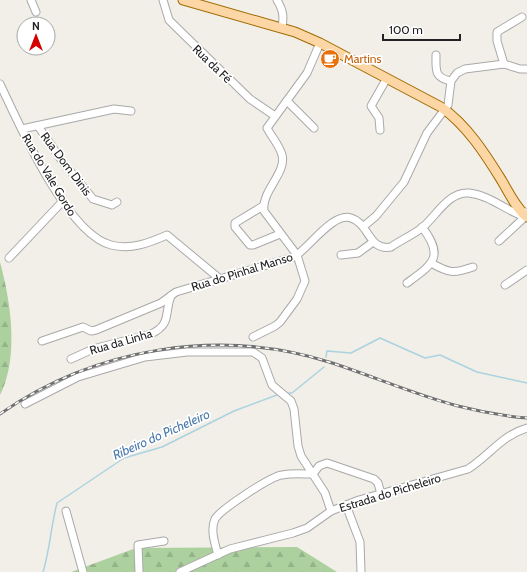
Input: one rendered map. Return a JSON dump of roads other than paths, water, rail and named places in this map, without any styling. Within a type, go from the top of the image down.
[{"type":"main road","points":[[183,0],[282,27],[320,43],[445,110],[456,119],[482,150],[526,214]]},
{"type":"street","points":[[31,0],[36,12]]},
{"type":"street","name":"Rua da Fé","points":[[163,0],[169,20],[250,99],[275,116]]},
{"type":"street","points":[[277,0],[282,7],[284,15],[282,27]]},
{"type":"street","points":[[504,64],[497,41],[497,32],[522,17]]},
{"type":"street","points":[[253,337],[275,326],[297,300],[305,281],[297,255],[264,211],[263,206],[266,194],[282,165],[282,155],[267,128],[307,73],[320,43]]},
{"type":"street","points":[[436,54],[438,76],[441,79],[451,81]]},
{"type":"street","points":[[526,214],[520,215],[499,203],[474,194],[461,194],[449,201],[422,227],[391,247],[381,247],[373,242],[364,226],[376,216],[404,182],[427,132],[448,105],[451,81],[457,73],[465,69],[504,64],[520,69],[527,69]]},
{"type":"street","points":[[380,130],[379,118],[371,106],[387,78]]},
{"type":"street","name":"Rua do Vale Gordo","points":[[0,84],[31,149],[72,216],[90,235],[110,245],[133,247],[146,244],[167,235],[220,279]]},
{"type":"street","points":[[287,101],[314,128]]},
{"type":"street","points":[[22,129],[114,109],[131,111]]},
{"type":"street","name":"Rua Dom Dinis","points":[[38,126],[62,161],[93,199],[112,206],[117,202]]},
{"type":"street","points":[[9,258],[63,201]]},
{"type":"street","points":[[263,206],[235,223],[235,227],[250,245],[280,234]]},
{"type":"street","points":[[499,242],[526,214]]},
{"type":"street","name":"Rua do Pinhal Manso","points":[[42,341],[83,327],[91,331],[96,330],[147,309],[176,292],[297,255],[338,218],[350,218],[364,226]]},
{"type":"street","points":[[407,283],[430,266],[434,253],[432,242],[422,227]]},
{"type":"street","points":[[341,255],[358,253],[373,242]]},
{"type":"street","points":[[431,263],[449,272],[458,272],[472,267]]},
{"type":"street","points":[[505,285],[527,270]]},
{"type":"street","name":"Rua da Linha","points":[[71,359],[93,349],[151,334],[159,330],[164,325],[168,314],[171,296]]},
{"type":"street","points":[[25,404],[78,377],[145,357],[187,352],[253,352],[262,358],[272,385],[291,401],[294,409],[298,446],[301,456],[325,493],[331,511]]},
{"type":"street","name":"Estrada do Picheleiro","points":[[180,572],[218,555],[256,542],[293,533],[306,528],[331,511],[346,505],[468,469],[476,464],[503,439],[527,428]]},
{"type":"street","points":[[313,474],[319,466],[327,463],[374,479],[378,483],[381,494]]},
{"type":"street","points":[[218,555],[213,535],[214,524],[220,513],[254,488],[280,475],[313,474]]},
{"type":"street","points":[[346,505],[360,542],[361,572]]},
{"type":"street","points":[[66,511],[83,572]]},
{"type":"street","points":[[139,572],[138,545],[164,541]]},
{"type":"waterway","name":"Ribeiro do Picheleiro","points":[[326,357],[327,351],[351,353],[380,338],[425,358],[440,355],[477,372],[527,383]]},
{"type":"waterway","points":[[289,393],[292,393],[324,367]]},
{"type":"waterway","name":"Ribeiro do Picheleiro","points":[[43,572],[57,503],[124,458],[162,447],[234,411],[277,395]]},
{"type":"railway","points":[[0,414],[37,391],[76,373],[116,359],[158,350],[201,346],[244,346],[287,351],[329,362],[458,406],[492,414],[527,418]]},
{"type":"place","name":"Martins","points":[[330,59]]}]
